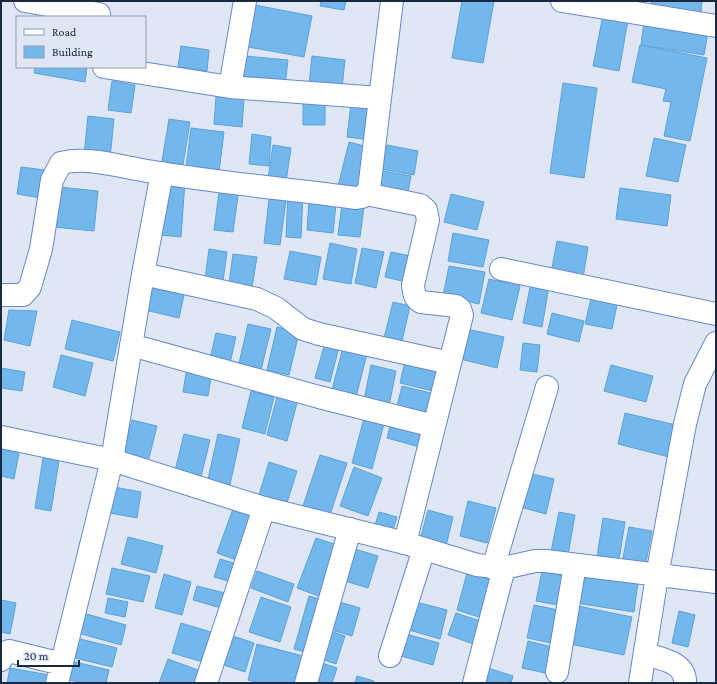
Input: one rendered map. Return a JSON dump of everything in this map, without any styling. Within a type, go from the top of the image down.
[{"type":"street","points":[[25,1],[99,10]]},
{"type":"street","points":[[230,87],[246,1]]},
{"type":"street","points":[[366,194],[369,190],[392,1]]},
{"type":"street","points":[[562,1],[632,7],[716,26]]},
{"type":"street","points":[[110,68],[230,87],[380,98]]},
{"type":"street","points":[[1,295],[23,294],[30,287],[43,237],[52,180],[61,163],[68,161],[92,162],[162,173],[356,198],[366,194],[420,205],[426,210],[428,220],[413,285],[414,293],[416,299],[421,302],[456,306],[460,309],[461,320],[434,426],[414,546],[390,656]]},
{"type":"street","points":[[1,660],[4,652],[10,651],[60,673],[112,460],[143,274],[162,173]]},
{"type":"street","points":[[501,269],[716,314]]},
{"type":"street","points":[[143,274],[258,299],[276,308],[303,328],[319,334],[450,363]]},
{"type":"street","points":[[640,683],[657,576],[685,424],[695,384],[716,343]]},
{"type":"street","points":[[131,345],[319,397],[434,426]]},
{"type":"street","points":[[474,683],[499,568],[547,388]]},
{"type":"street","points":[[1,437],[112,460],[264,508],[499,568],[535,561],[716,582]]},
{"type":"street","points":[[206,683],[264,508]]},
{"type":"street","points":[[306,683],[350,529]]},
{"type":"street","points":[[557,672],[575,565]]},
{"type":"street","points":[[645,654],[677,665],[683,671],[685,683]]},
{"type":"building","points":[[321,1],[346,1],[344,10],[320,6]]},
{"type":"building","points":[[462,1],[494,1],[483,63],[452,58]]},
{"type":"building","points":[[652,1],[702,1],[701,13],[651,6]]},
{"type":"building","points":[[255,5],[312,16],[304,57],[248,47]]},
{"type":"building","points":[[603,15],[628,20],[619,71],[593,66]]},
{"type":"building","points":[[644,21],[708,32],[704,55],[641,45]]},
{"type":"building","points":[[640,45],[707,58],[690,141],[664,136],[671,102],[663,101],[666,89],[632,82]]},
{"type":"building","points":[[181,46],[209,50],[207,71],[178,67]]},
{"type":"building","points":[[245,56],[288,60],[285,86],[243,82]]},
{"type":"building","points":[[312,56],[345,60],[342,88],[309,84]]},
{"type":"building","points":[[35,68],[87,68],[85,82],[34,73]]},
{"type":"building","points":[[112,81],[135,85],[131,113],[108,110]]},
{"type":"building","points":[[563,83],[597,88],[584,178],[550,173]]},
{"type":"building","points":[[216,96],[244,99],[242,127],[214,124]]},
{"type":"building","points":[[303,100],[325,100],[325,125],[303,125]]},
{"type":"building","points":[[351,104],[375,107],[371,140],[347,137]]},
{"type":"building","points":[[88,116],[114,119],[110,158],[84,155]]},
{"type":"building","points":[[169,119],[190,122],[183,165],[162,161]]},
{"type":"building","points":[[191,128],[224,132],[219,172],[186,167]]},
{"type":"building","points":[[252,134],[271,137],[269,166],[249,164]]},
{"type":"building","points":[[654,138],[686,145],[678,182],[646,176]]},
{"type":"building","points":[[349,142],[368,147],[358,191],[338,186]]},
{"type":"building","points":[[273,145],[291,148],[286,182],[268,179]]},
{"type":"building","points":[[387,145],[418,151],[414,175],[381,169]]},
{"type":"building","points":[[21,167],[45,170],[41,198],[17,194]]},
{"type":"building","points":[[378,170],[411,176],[407,198],[374,191]]},
{"type":"building","points":[[164,180],[185,181],[181,237],[160,235]]},
{"type":"building","points":[[220,185],[239,188],[233,232],[214,230]]},
{"type":"building","points":[[59,187],[98,191],[94,231],[54,227]]},
{"type":"building","points":[[620,188],[671,195],[667,226],[616,219]]},
{"type":"building","points":[[270,191],[287,193],[280,245],[264,243]]},
{"type":"building","points":[[288,193],[303,194],[301,238],[286,237]]},
{"type":"building","points":[[451,194],[484,202],[477,230],[444,222]]},
{"type":"building","points":[[309,201],[336,204],[333,233],[307,230]]},
{"type":"building","points":[[342,204],[364,207],[360,237],[338,235]]},
{"type":"building","points":[[453,233],[489,240],[483,267],[448,261]]},
{"type":"building","points":[[557,241],[588,247],[583,278],[551,273]]},
{"type":"building","points":[[330,243],[357,249],[351,284],[323,279]]},
{"type":"building","points":[[362,248],[384,252],[376,288],[355,283]]},
{"type":"building","points":[[209,249],[227,252],[223,281],[205,279]]},
{"type":"building","points":[[290,251],[321,257],[316,285],[284,279]]},
{"type":"building","points":[[391,252],[416,257],[411,283],[385,277]]},
{"type":"building","points":[[233,254],[257,257],[252,287],[229,283]]},
{"type":"building","points":[[449,266],[485,272],[479,304],[443,296]]},
{"type":"building","points":[[489,279],[520,286],[512,320],[481,313]]},
{"type":"building","points":[[531,282],[549,286],[542,327],[523,323]]},
{"type":"building","points":[[150,287],[184,295],[179,318],[145,310]]},
{"type":"building","points":[[592,294],[618,300],[612,329],[585,324]]},
{"type":"building","points":[[393,302],[410,306],[400,350],[382,346]]},
{"type":"building","points":[[9,310],[37,311],[30,346],[4,340]]},
{"type":"building","points":[[552,313],[584,321],[579,342],[547,334]]},
{"type":"building","points":[[72,320],[120,332],[113,361],[65,349]]},
{"type":"building","points":[[248,324],[271,329],[260,374],[238,368]]},
{"type":"building","points":[[277,327],[299,333],[289,375],[267,370]]},
{"type":"building","points":[[467,329],[504,337],[497,368],[460,359]]},
{"type":"building","points":[[216,333],[236,337],[230,363],[210,359]]},
{"type":"building","points":[[325,343],[339,347],[330,382],[315,378]]},
{"type":"building","points":[[523,343],[540,345],[537,372],[520,370]]},
{"type":"building","points":[[343,347],[367,354],[356,397],[332,390]]},
{"type":"building","points":[[61,355],[93,363],[85,396],[53,387]]},
{"type":"building","points":[[406,357],[444,367],[437,392],[400,383]]},
{"type":"building","points":[[371,365],[396,371],[389,406],[364,400]]},
{"type":"building","points":[[611,365],[653,376],[646,402],[604,391]]},
{"type":"building","points":[[187,367],[212,371],[208,396],[183,392]]},
{"type":"building","points":[[1,368],[25,372],[22,391],[1,388]]},
{"type":"building","points":[[402,386],[435,394],[431,414],[397,406]]},
{"type":"building","points":[[251,391],[274,397],[265,434],[242,428]]},
{"type":"building","points":[[278,393],[298,399],[287,441],[267,435]]},
{"type":"building","points":[[366,411],[386,416],[372,469],[352,463]]},
{"type":"building","points":[[625,413],[676,425],[669,457],[618,444]]},
{"type":"building","points":[[392,419],[428,430],[423,448],[387,438]]},
{"type":"building","points":[[132,420],[157,426],[147,466],[122,459]]},
{"type":"building","points":[[184,434],[210,440],[200,481],[174,475]]},
{"type":"building","points":[[218,434],[240,439],[229,489],[207,484]]},
{"type":"building","points":[[1,449],[19,453],[14,479],[1,476]]},
{"type":"building","points":[[44,452],[60,454],[51,511],[35,508]]},
{"type":"building","points":[[320,455],[347,463],[330,515],[303,506]]},
{"type":"building","points":[[269,462],[297,471],[286,506],[258,498]]},
{"type":"building","points":[[354,467],[382,478],[368,516],[340,506]]},
{"type":"building","points":[[528,473],[554,479],[546,514],[520,507]]},
{"type":"building","points":[[114,487],[141,492],[137,518],[110,513]]},
{"type":"building","points":[[468,501],[496,508],[487,543],[460,536]]},
{"type":"building","points":[[234,506],[255,514],[239,561],[217,553]]},
{"type":"building","points":[[428,510],[453,517],[446,546],[420,540]]},
{"type":"building","points":[[379,512],[397,517],[392,534],[374,529]]},
{"type":"building","points":[[559,512],[575,515],[568,555],[551,552]]},
{"type":"building","points":[[603,518],[625,522],[618,566],[596,563]]},
{"type":"building","points":[[629,527],[652,531],[644,573],[621,568]]},
{"type":"building","points":[[128,537],[163,546],[156,573],[121,564]]},
{"type":"building","points":[[316,538],[343,547],[324,598],[297,588]]},
{"type":"building","points":[[355,549],[378,556],[368,588],[345,581]]},
{"type":"building","points":[[220,559],[237,564],[232,582],[214,577]]},
{"type":"building","points":[[112,568],[150,576],[143,602],[106,594]]},
{"type":"building","points":[[257,571],[294,584],[288,602],[251,588]]},
{"type":"building","points":[[542,571],[569,577],[563,606],[536,601]]},
{"type":"building","points":[[467,573],[499,582],[488,620],[457,610]]},
{"type":"building","points":[[164,574],[191,582],[182,615],[155,608]]},
{"type":"building","points":[[581,574],[638,583],[634,612],[576,603]]},
{"type":"building","points":[[197,586],[225,593],[221,608],[193,600]]},
{"type":"building","points":[[309,596],[327,601],[311,654],[294,649]]},
{"type":"building","points":[[261,597],[291,607],[280,642],[249,632]]},
{"type":"building","points":[[108,598],[128,602],[125,617],[105,613]]},
{"type":"building","points":[[1,600],[16,603],[10,634],[1,632]]},
{"type":"building","points":[[336,601],[360,608],[352,636],[328,629]]},
{"type":"building","points":[[416,602],[447,610],[440,639],[409,630]]},
{"type":"building","points":[[534,605],[563,611],[556,644],[527,638]]},
{"type":"building","points":[[578,606],[632,617],[624,655],[570,644]]},
{"type":"building","points":[[679,611],[695,615],[688,647],[672,643]]},
{"type":"building","points":[[83,613],[126,625],[121,645],[78,633]]},
{"type":"building","points":[[456,613],[486,623],[479,646],[448,635]]},
{"type":"building","points":[[181,623],[211,632],[203,662],[172,653]]},
{"type":"building","points":[[330,631],[345,636],[336,664],[321,659]]},
{"type":"building","points":[[406,634],[439,643],[433,665],[401,656]]},
{"type":"building","points":[[230,635],[254,643],[245,672],[221,664]]},
{"type":"building","points":[[76,638],[117,648],[112,667],[71,657]]},
{"type":"building","points":[[528,641],[556,648],[550,674],[522,668]]},
{"type":"building","points":[[257,644],[307,657],[300,683],[259,683],[248,680]]},
{"type":"building","points":[[168,659],[198,670],[194,683],[159,683]]},
{"type":"building","points":[[71,661],[109,670],[106,683],[82,683],[66,679]]},
{"type":"building","points":[[319,662],[337,668],[332,683],[313,683]]},
{"type":"building","points":[[485,667],[513,676],[511,683],[480,683]]},
{"type":"building","points":[[10,668],[49,675],[47,683],[7,683]]},
{"type":"building","points":[[357,676],[374,681],[373,683],[355,683]]}]
